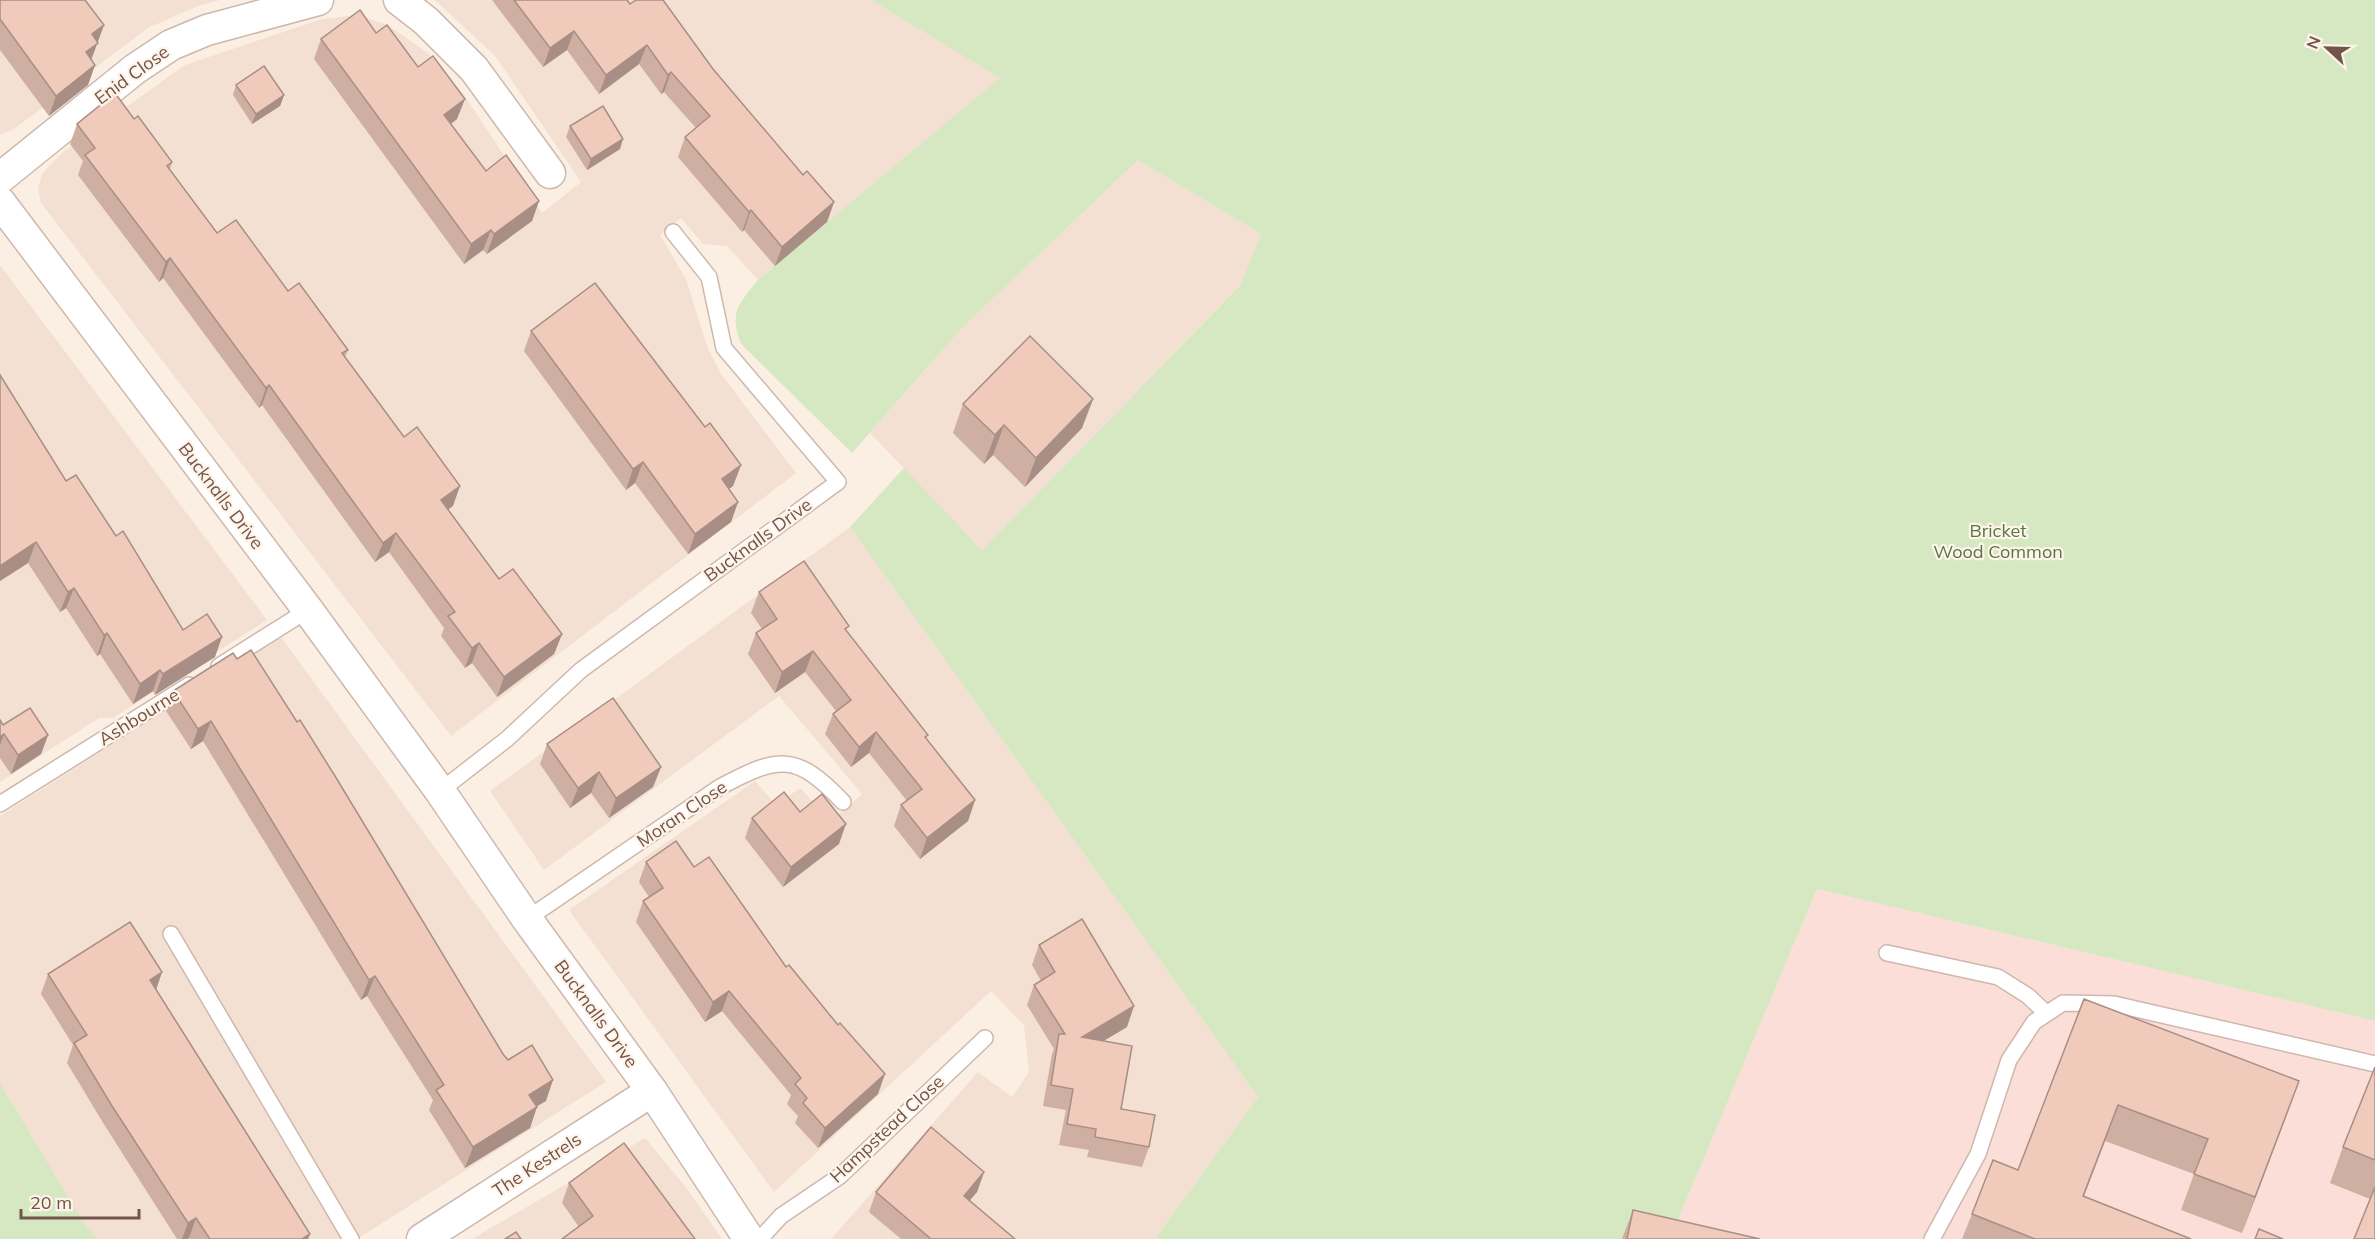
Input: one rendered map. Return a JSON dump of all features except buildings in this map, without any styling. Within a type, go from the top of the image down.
[{"type":"street","name":"Enid Close","points":[[0,178],[135,69],[171,45],[207,30],[318,0]]},
{"type":"street","points":[[399,0],[426,21],[474,69],[550,173]]},
{"type":"street","name":"Bucknalls Drive","points":[[0,202],[308,610],[440,791],[527,920],[652,1091],[749,1239]]},
{"type":"street","name":"The Kestrels","points":[[422,1239],[652,1091]]},
{"type":"lane","name":"Bucknalls Drive","points":[[440,791],[507,739],[581,670],[838,482],[724,348],[709,277],[673,232]]},
{"type":"lane","name":"Ashbourne","points":[[0,804],[308,610]]},
{"type":"lane","name":"Moran Close","points":[[527,920],[720,787],[748,772],[782,764],[804,767],[820,778],[843,802]]},
{"type":"lane","points":[[171,934],[351,1239]]},
{"type":"lane","points":[[1887,953],[1998,977],[2028,996],[2046,1013]]},
{"type":"lane","points":[[1932,1239],[1978,1155],[2009,1060],[2034,1022],[2063,1003],[2114,1004],[2375,1064]]},
{"type":"lane","name":"Hampstead Close","points":[[760,1239],[781,1216],[840,1176],[985,1038]]},
{"type":"shaded area","points":[[0,0],[220,0],[198,6],[148,28],[14,129],[0,135]]},
{"type":"shaded area","points":[[435,0],[871,0],[1001,78],[758,280],[727,246],[703,244],[681,218],[660,235],[686,279],[708,349],[721,374],[796,473],[451,736],[41,203],[38,188],[42,174],[63,152],[185,65],[322,19],[358,15],[388,25],[430,55],[465,96],[542,213],[581,182],[495,56]]},
{"type":"shaded area","points":[[1138,160],[1261,234],[1240,286],[982,550],[870,433],[963,327]]},
{"type":"shaded area","points":[[0,265],[267,620],[113,718],[99,718],[0,782]]},
{"type":"shaded area","points":[[850,527],[1258,1097],[1155,1239],[831,1239],[978,1072],[1012,1097],[1029,1072],[1024,1025],[991,991],[774,1192],[569,910],[755,781],[776,805],[800,788],[831,821],[862,794],[779,696],[544,870],[490,791]]},
{"type":"shaded area","points":[[281,637],[606,1082],[357,1239],[97,1239],[84,1223],[0,1083],[0,816]]},
{"type":"shaded area","points":[[1817,889],[2375,1021],[2375,1239],[1670,1239]]},
{"type":"shaded area","points":[[645,1138],[685,1186],[722,1239],[472,1239]]},
{"type":"green space","name":"Bricket Wood Common","points":[[871,0],[2375,0],[2375,1021],[1817,889],[1670,1239],[1155,1239],[1258,1097],[850,527],[904,468],[982,550],[1240,286],[1261,234],[1138,160],[963,327],[852,453],[741,344],[736,324],[738,309],[758,280],[1000,78]]},
{"type":"green space","points":[[0,1083],[84,1223],[97,1239],[0,1239]]}]
